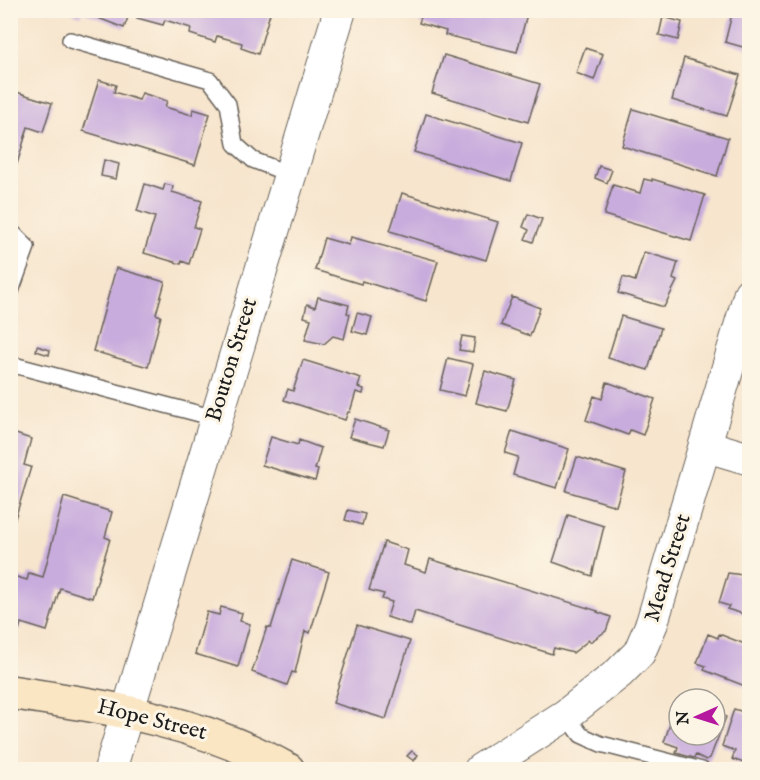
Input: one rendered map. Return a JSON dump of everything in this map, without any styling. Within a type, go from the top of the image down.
[{"type":"main road","name":"Hope Street","points":[[10,692],[126,710],[219,738],[288,770]]},
{"type":"street","name":"Bouton Street","points":[[110,770],[126,710],[340,10]]},
{"type":"street","name":"Mead Street","points":[[480,770],[566,715],[619,673],[639,653],[652,623],[750,293]]},
{"type":"street","points":[[706,446],[750,459]]},
{"type":"lane","points":[[70,40],[210,80],[228,104],[235,144],[253,160],[289,174]]},
{"type":"lane","points":[[10,230],[27,247],[10,294]]},
{"type":"lane","points":[[10,364],[215,418]]},
{"type":"lane","points":[[566,715],[581,735],[601,744],[702,770]]},
{"type":"building","points":[[65,10],[271,10],[258,54],[241,48],[242,43],[217,36],[215,42],[190,34],[191,28],[165,20],[163,25],[137,18],[138,14],[130,12],[124,28],[83,12],[81,16]]},
{"type":"building","points":[[423,10],[516,10],[527,14],[517,52],[445,35],[446,31],[419,23]]},
{"type":"building","points":[[733,10],[750,10],[750,49],[725,42]]},
{"type":"building","points":[[663,17],[682,22],[678,40],[659,35]]},
{"type":"building","points":[[585,48],[603,54],[594,80],[576,73]]},
{"type":"building","points":[[444,55],[540,84],[528,122],[432,93]]},
{"type":"building","points":[[684,58],[740,75],[727,116],[672,100]]},
{"type":"building","points":[[99,80],[116,85],[114,92],[139,100],[142,93],[167,101],[165,107],[192,115],[193,109],[210,114],[195,165],[83,131]]},
{"type":"building","points":[[10,90],[52,103],[43,132],[28,127],[17,164],[10,162]]},
{"type":"building","points":[[633,109],[728,138],[717,176],[622,146]]},
{"type":"building","points":[[426,114],[522,143],[511,181],[414,152]]},
{"type":"building","points":[[104,160],[119,164],[116,179],[101,176]]},
{"type":"building","points":[[599,166],[612,170],[607,183],[595,178]]},
{"type":"building","points":[[644,179],[652,181],[652,179],[705,195],[691,241],[604,215],[613,185],[640,193]]},
{"type":"building","points":[[145,184],[163,190],[165,184],[173,186],[172,192],[202,201],[194,227],[200,229],[189,264],[182,261],[181,264],[144,253],[155,217],[137,211]]},
{"type":"building","points":[[402,193],[498,222],[486,260],[390,231]]},
{"type":"building","points":[[528,214],[542,219],[533,242],[525,239],[529,230],[523,227]]},
{"type":"building","points":[[351,237],[438,261],[426,301],[362,281],[361,284],[315,270],[324,238],[349,245]]},
{"type":"building","points":[[644,252],[678,262],[673,279],[677,281],[664,307],[618,293],[623,277],[635,281]]},
{"type":"building","points":[[116,268],[165,282],[156,314],[161,316],[148,367],[93,351]]},
{"type":"building","points":[[318,297],[349,305],[347,313],[350,314],[344,339],[333,336],[324,344],[305,340],[311,319],[304,317],[307,304],[315,307]]},
{"type":"building","points":[[512,297],[540,308],[530,336],[501,325]]},
{"type":"building","points":[[357,313],[372,317],[367,335],[352,331]]},
{"type":"building","points":[[621,316],[661,328],[648,370],[608,358]]},
{"type":"building","points":[[462,336],[475,338],[473,352],[459,350]]},
{"type":"building","points":[[37,346],[50,350],[49,355],[36,351]]},
{"type":"building","points":[[448,358],[473,364],[465,396],[440,390]]},
{"type":"building","points":[[303,360],[361,378],[358,387],[364,389],[363,394],[356,392],[345,420],[284,400],[288,389],[293,391]]},
{"type":"building","points":[[485,371],[516,380],[507,411],[476,403]]},
{"type":"building","points":[[607,382],[655,399],[643,435],[630,430],[628,435],[586,420],[594,396],[602,399]]},
{"type":"building","points":[[355,419],[389,430],[384,446],[349,437]]},
{"type":"building","points":[[512,431],[569,449],[557,488],[513,475],[518,457],[505,453]]},
{"type":"building","points":[[10,432],[31,439],[24,465],[31,467],[13,525],[10,524]]},
{"type":"building","points":[[271,437],[298,445],[299,440],[321,448],[315,469],[318,470],[315,481],[262,465]]},
{"type":"building","points":[[577,457],[626,472],[616,506],[566,491]]},
{"type":"building","points":[[64,497],[112,512],[105,537],[110,539],[92,598],[60,588],[47,631],[21,623],[19,630],[10,628],[10,575],[27,580],[29,573],[43,577]]},
{"type":"building","points":[[348,510],[365,514],[362,525],[345,520]]},
{"type":"building","points":[[568,515],[604,526],[592,576],[553,562]]},
{"type":"building","points":[[384,542],[408,550],[404,565],[426,572],[430,559],[598,611],[611,617],[606,631],[590,642],[589,640],[573,653],[554,648],[552,654],[415,611],[411,625],[387,617],[392,602],[382,599],[384,594],[369,590]]},
{"type":"building","points":[[292,560],[329,572],[310,633],[305,631],[295,673],[292,672],[287,685],[252,672],[267,627],[271,628]]},
{"type":"building","points":[[728,573],[750,576],[750,616],[727,609],[729,606],[719,603]]},
{"type":"building","points":[[221,607],[242,613],[240,621],[250,624],[238,667],[195,654],[207,612],[219,615]]},
{"type":"building","points":[[357,625],[410,641],[386,719],[333,703]]},
{"type":"building","points":[[708,634],[718,638],[719,634],[750,646],[750,688],[704,670],[706,666],[697,663]]},
{"type":"building","points":[[734,709],[750,714],[750,765],[732,759],[735,751],[725,747],[727,747],[727,731]]},
{"type":"building","points":[[678,747],[714,747],[710,758],[706,760],[696,755],[694,758],[676,753]]},
{"type":"building","points":[[412,751],[418,755],[414,761],[407,756]]}]
